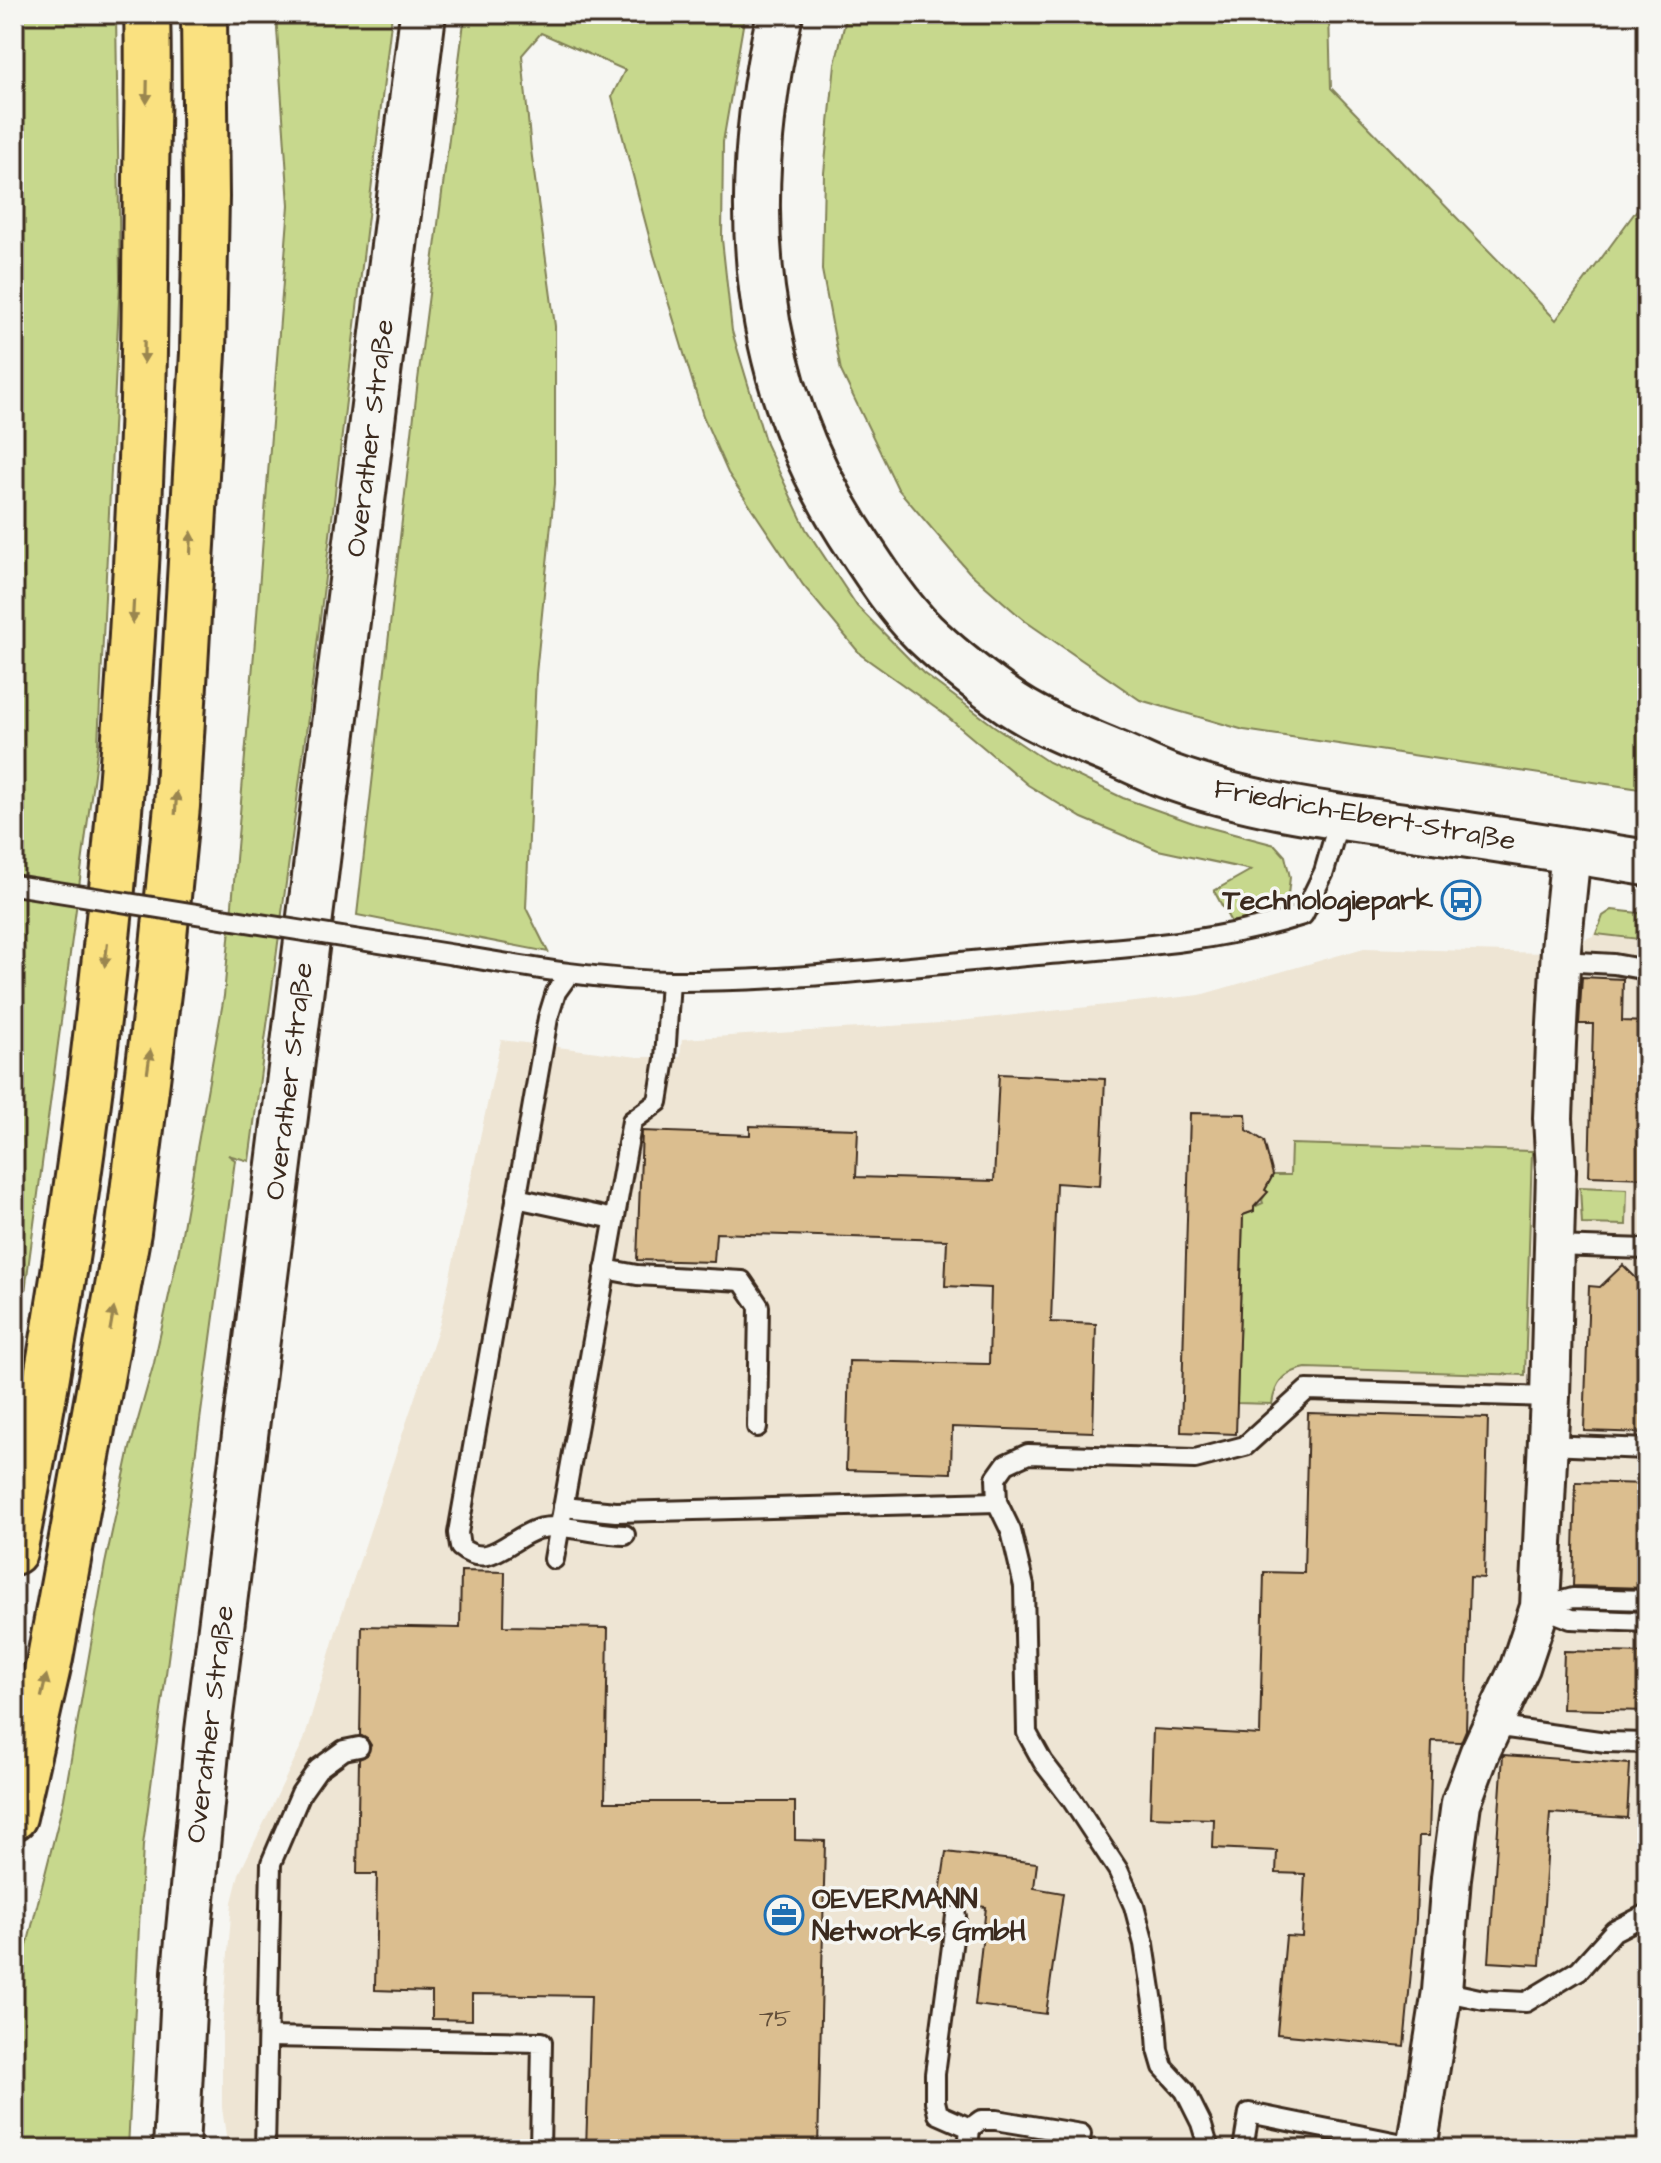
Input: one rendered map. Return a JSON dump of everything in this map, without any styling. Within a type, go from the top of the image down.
[{"type":"highway","points":[[14,1552],[47,1387],[116,868],[140,488],[147,14]]},
{"type":"highway","points":[[14,1817],[50,1658],[128,1232],[160,977],[177,806],[203,353],[206,197],[204,14]]},
{"type":"highway","points":[[203,353],[224,215],[231,143],[232,14]]},
{"type":"main road","name":"Overather Straße","points":[[176,2149],[185,1972],[208,1731],[423,14]]},
{"type":"main road","name":"Friedrich-Ebert-Straße","points":[[780,14],[763,106],[757,178],[763,303],[776,372],[796,430],[820,483],[879,577],[924,633],[1004,699],[1053,728],[1165,775],[1237,797],[1340,817],[1647,863]]},
{"type":"street","points":[[1418,2148],[1442,1991],[1451,1878],[1461,1803],[1480,1752],[1520,1667],[1540,1607],[1556,1171],[1553,1116],[1561,961],[1571,851]]},
{"type":"lane","points":[[14,885],[569,974],[670,981],[771,979],[1193,941],[1264,928],[1303,915],[1324,872],[1340,817]]},
{"type":"lane","points":[[1561,961],[1614,964],[1647,970]]},
{"type":"lane","points":[[569,974],[556,992],[548,1018],[458,1533],[460,1547],[470,1556],[485,1556],[539,1528],[625,1535]]},
{"type":"lane","points":[[554,1559],[632,1121],[658,1102],[665,1059],[670,981]]},
{"type":"lane","points":[[516,1198],[614,1219]]},
{"type":"lane","points":[[1554,1246],[1647,1249]]},
{"type":"lane","points":[[605,1269],[637,1275],[742,1281],[759,1306],[757,1427]]},
{"type":"lane","points":[[1209,2149],[1201,2123],[1185,2091],[1163,2067],[1144,1944],[1134,1906],[1118,1870],[1043,1762],[1027,1733],[1024,1586],[1011,1531],[997,1502],[996,1478],[1006,1464],[1028,1454],[1195,1459],[1245,1446],[1307,1390],[1550,1397]]},
{"type":"lane","points":[[1547,1445],[1647,1449]]},
{"type":"lane","points":[[563,1507],[616,1512],[997,1502]]},
{"type":"lane","points":[[1540,1607],[1573,1598],[1647,1600]]},
{"type":"lane","points":[[1540,1607],[1571,1619],[1647,1622]]},
{"type":"lane","points":[[1493,1726],[1606,1742],[1647,1743]]},
{"type":"lane","points":[[265,2149],[271,1863],[301,1793],[318,1769],[344,1750],[359,1747]]},
{"type":"lane","points":[[1442,1991],[1484,2000],[1526,2002],[1579,1970],[1614,1931],[1647,1914]]},
{"type":"lane","points":[[956,1916],[941,2022],[935,2101],[938,2114],[970,2128]]},
{"type":"lane","points":[[268,2037],[542,2042],[540,2149]]},
{"type":"lane","points":[[1243,2149],[1249,2113],[1418,2148]]},
{"type":"lane","points":[[968,2149],[970,2128],[981,2120],[1081,2134],[1079,2149]]},
{"type":"shaded area","points":[[1612,910],[1647,914],[1647,2149],[228,2149],[222,2108],[222,2029],[232,1902],[239,1874],[304,1740],[337,1628],[440,1323],[501,1040],[638,1057],[680,1057],[682,1039],[940,1023],[1200,995],[1364,948],[1547,953],[1593,936],[1603,916]]},
{"type":"green space","points":[[14,14],[116,14],[120,280],[98,744],[14,1374]]},
{"type":"green space","points":[[276,14],[392,14],[311,695],[249,1161],[228,1155],[235,1160],[143,1845],[128,2149],[14,2149],[14,1997],[64,1799],[105,1564],[179,1250],[224,996],[289,205]]},
{"type":"green space","points":[[465,14],[745,14],[723,142],[722,239],[732,331],[766,444],[806,529],[857,606],[923,673],[994,726],[1048,762],[1123,798],[1196,824],[1275,845],[1285,856],[1290,877],[1288,895],[1277,907],[1232,924],[1214,891],[1251,870],[1158,850],[1082,818],[1028,785],[944,714],[861,655],[803,585],[728,473],[703,416],[654,255],[612,96],[625,70],[541,33],[522,55],[531,150],[555,326],[555,484],[536,674],[526,908],[548,952],[357,915],[418,380]]},
{"type":"green space","points":[[847,14],[1329,14],[1331,88],[1556,320],[1647,196],[1647,790],[1244,730],[1140,700],[1025,621],[969,572],[898,489],[841,371],[822,270],[824,173],[835,64]]},
{"type":"green space","points":[[1612,910],[1647,914],[1647,940],[1596,934],[1603,916]]},
{"type":"green space","points":[[1291,1144],[1532,1151],[1525,1375],[1306,1368],[1292,1372],[1282,1380],[1275,1390],[1272,1404],[1237,1403],[1243,1215],[1263,1203],[1265,1190],[1273,1175],[1290,1175]]},
{"type":"green space","points":[[1580,1187],[1627,1189],[1626,1225],[1582,1224]]},
{"type":"building","points":[[1582,977],[1623,979],[1622,1021],[1647,1022],[1647,1178],[1589,1176],[1593,1024],[1579,1024]]},
{"type":"building","points":[[999,1074],[1105,1079],[1100,1186],[1056,1183],[1051,1322],[1096,1324],[1093,1432],[952,1427],[951,1473],[846,1470],[849,1361],[989,1364],[991,1288],[945,1286],[947,1240],[716,1233],[714,1262],[637,1260],[642,1131],[750,1135],[750,1126],[858,1129],[856,1177],[994,1181]]},
{"type":"building","points":[[1190,1113],[1246,1114],[1247,1130],[1264,1141],[1273,1175],[1265,1190],[1268,1192],[1254,1211],[1243,1215],[1236,1434],[1181,1432]]},
{"type":"building","points":[[1623,1265],[1647,1289],[1647,1433],[1584,1431],[1589,1286],[1600,1287]]},
{"type":"building","points":[[1308,1413],[1488,1418],[1484,1578],[1470,1577],[1466,1730],[1461,1742],[1432,1741],[1429,1836],[1419,1836],[1416,1919],[1404,2046],[1277,2034],[1286,1936],[1302,1937],[1305,1874],[1276,1873],[1277,1851],[1213,1848],[1214,1819],[1150,1817],[1153,1729],[1260,1735],[1264,1572],[1304,1573]]},
{"type":"building","points":[[1576,1482],[1647,1484],[1647,1588],[1573,1586]]},
{"type":"building","points":[[461,1571],[505,1572],[504,1626],[608,1628],[605,1802],[795,1802],[795,1840],[825,1841],[818,2149],[586,2149],[591,1996],[472,1994],[472,2020],[432,2019],[432,1992],[375,1990],[377,1874],[357,1874],[359,1759],[367,1755],[371,1745],[360,1735],[362,1626],[460,1628]]},
{"type":"building","points":[[1564,1651],[1647,1653],[1647,1711],[1562,1709]]},
{"type":"building","points":[[1503,1755],[1630,1764],[1627,1818],[1550,1813],[1540,1965],[1489,1962]]},
{"type":"building","points":[[946,1852],[1037,1863],[1034,1888],[1063,1893],[1046,2014],[975,2005],[986,1907],[939,1900]]},
{"type":"place","name":"Technologiepark","points":[[1461,900]]},
{"type":"place","name":"OEVERMANN Networks GmbH","points":[[784,1915]]}]
